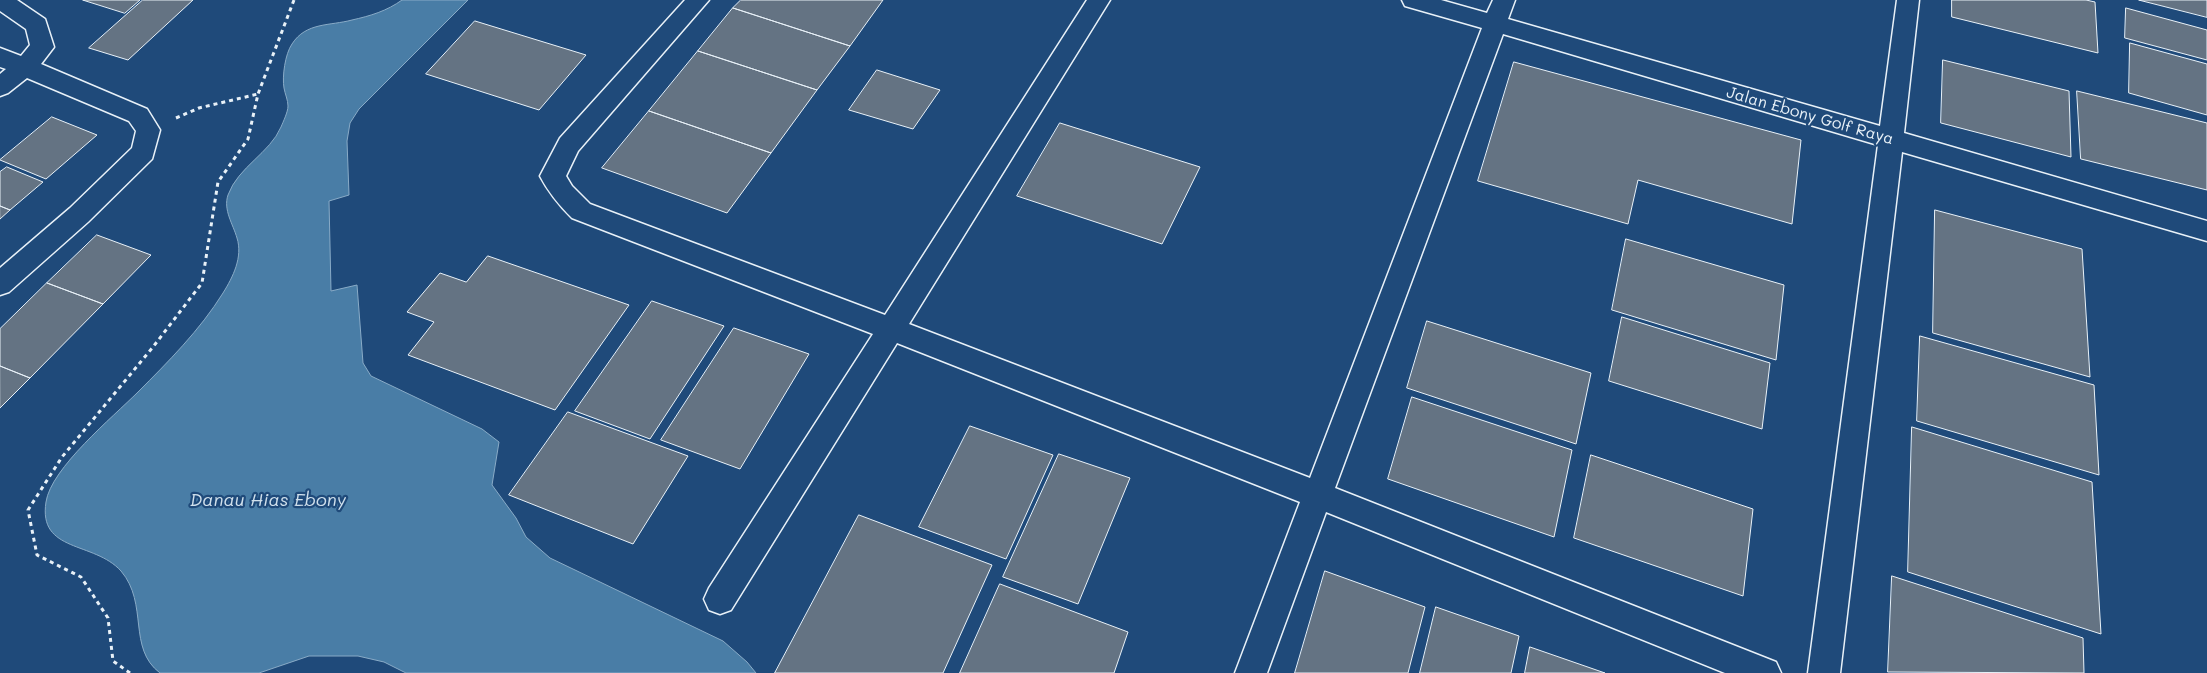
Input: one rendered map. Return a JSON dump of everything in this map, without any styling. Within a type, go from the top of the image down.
[{"type":"street","points":[[0,87],[24,68],[42,46],[42,38],[37,25],[1,0]]},
{"type":"street","points":[[698,0],[569,144],[553,176],[563,193],[582,211],[893,328],[1319,493],[1765,673]]},
{"type":"street","points":[[720,598],[893,328],[1098,0]]},
{"type":"street","name":"Jalan Ebony Golf Raya","points":[[1413,0],[1500,12],[1890,139],[2207,231]]},
{"type":"street","points":[[1824,673],[1908,0]]},
{"type":"street","points":[[1251,673],[1500,12]]},
{"type":"street","points":[[0,57],[138,115],[148,130],[144,152],[79,215],[0,284]]},
{"type":"path","points":[[130,673],[113,661],[108,618],[81,577],[37,555],[28,510],[62,457],[153,347],[202,283],[218,182],[248,139],[258,94],[294,0]]},
{"type":"path","points":[[148,130],[199,108],[258,94]]},
{"type":"water","name":"Danau Hias Ebony","points":[[402,0],[468,0],[359,109],[350,123],[347,141],[349,195],[329,201],[331,291],[357,285],[363,363],[371,376],[482,429],[499,442],[492,485],[516,518],[526,537],[550,558],[723,641],[747,662],[756,673],[406,673],[384,662],[358,656],[309,656],[259,673],[160,673],[150,663],[144,651],[134,597],[121,571],[97,555],[59,538],[51,530],[46,518],[46,502],[50,489],[59,474],[99,429],[183,345],[214,307],[230,280],[238,260],[239,245],[228,212],[228,195],[239,176],[276,136],[284,120],[288,102],[283,83],[284,72],[286,59],[292,44],[311,28],[372,15]]},
{"type":"building","points":[[83,0],[140,0],[125,13]]},
{"type":"building","points":[[143,0],[193,0],[128,60],[89,48]]},
{"type":"building","points":[[741,0],[883,0],[850,46],[733,8]]},
{"type":"building","points":[[1952,0],[2086,0],[2095,2],[2098,53],[1952,17]]},
{"type":"building","points":[[2139,0],[2207,0],[2207,17]]},
{"type":"building","points":[[733,8],[850,46],[817,90],[698,51]]},
{"type":"building","points":[[2126,8],[2207,30],[2207,60],[2125,38]]},
{"type":"building","points":[[475,21],[586,55],[539,110],[426,74]]},
{"type":"building","points":[[2130,43],[2207,64],[2207,115],[2129,93]]},
{"type":"building","points":[[698,51],[817,90],[771,153],[649,111]]},
{"type":"building","points":[[1943,60],[2069,91],[2071,157],[1941,123]]},
{"type":"building","points":[[1514,62],[1801,140],[1792,224],[1638,180],[1628,224],[1478,181]]},
{"type":"building","points":[[877,70],[940,90],[913,129],[849,110]]},
{"type":"building","points":[[2077,91],[2207,123],[2207,190],[2081,159]]},
{"type":"building","points":[[649,111],[771,153],[727,213],[602,168]]},
{"type":"building","points":[[52,117],[97,135],[46,179],[0,160]]},
{"type":"building","points":[[1060,123],[1200,167],[1162,244],[1017,196]]},
{"type":"building","points":[[7,167],[43,182],[10,210],[0,206],[0,172]]},
{"type":"building","points":[[0,206],[10,210],[0,219]]},
{"type":"building","points":[[1935,210],[2082,249],[2090,377],[1933,333]]},
{"type":"building","points":[[97,235],[151,255],[103,304],[47,283]]},
{"type":"building","points":[[1626,239],[1784,285],[1776,360],[1612,310]]},
{"type":"building","points":[[488,256],[629,305],[555,410],[408,355],[434,322],[407,312],[440,273],[466,282]]},
{"type":"building","points":[[47,283],[103,304],[30,378],[0,366],[0,329]]},
{"type":"building","points":[[652,301],[724,326],[650,439],[575,411]]},
{"type":"building","points":[[1622,317],[1770,363],[1762,429],[1609,381]]},
{"type":"building","points":[[1427,321],[1591,373],[1576,444],[1407,388]]},
{"type":"building","points":[[734,328],[809,354],[740,469],[661,440]]},
{"type":"building","points":[[1920,336],[2094,385],[2099,475],[1917,421]]},
{"type":"building","points":[[0,366],[30,378],[0,408]]},
{"type":"building","points":[[1412,397],[1572,450],[1554,537],[1388,479]]},
{"type":"building","points":[[568,412],[688,456],[633,544],[509,495]]},
{"type":"building","points":[[970,426],[1053,455],[1006,559],[919,527]]},
{"type":"building","points":[[1912,427],[2092,482],[2101,634],[1908,572]]},
{"type":"building","points":[[1059,454],[1130,478],[1078,604],[1003,577]]},
{"type":"building","points":[[1591,455],[1753,509],[1743,596],[1574,538]]},
{"type":"building","points":[[859,515],[992,565],[943,673],[775,673]]},
{"type":"building","points":[[1325,571],[1425,607],[1408,673],[1295,673]]},
{"type":"building","points":[[1892,576],[2083,638],[2084,673],[1888,672]]},
{"type":"building","points":[[1000,584],[1128,632],[1114,673],[960,673]]},
{"type":"building","points":[[1436,607],[1519,636],[1511,673],[1420,673]]},
{"type":"building","points":[[1530,647],[1605,673],[1525,673]]}]
